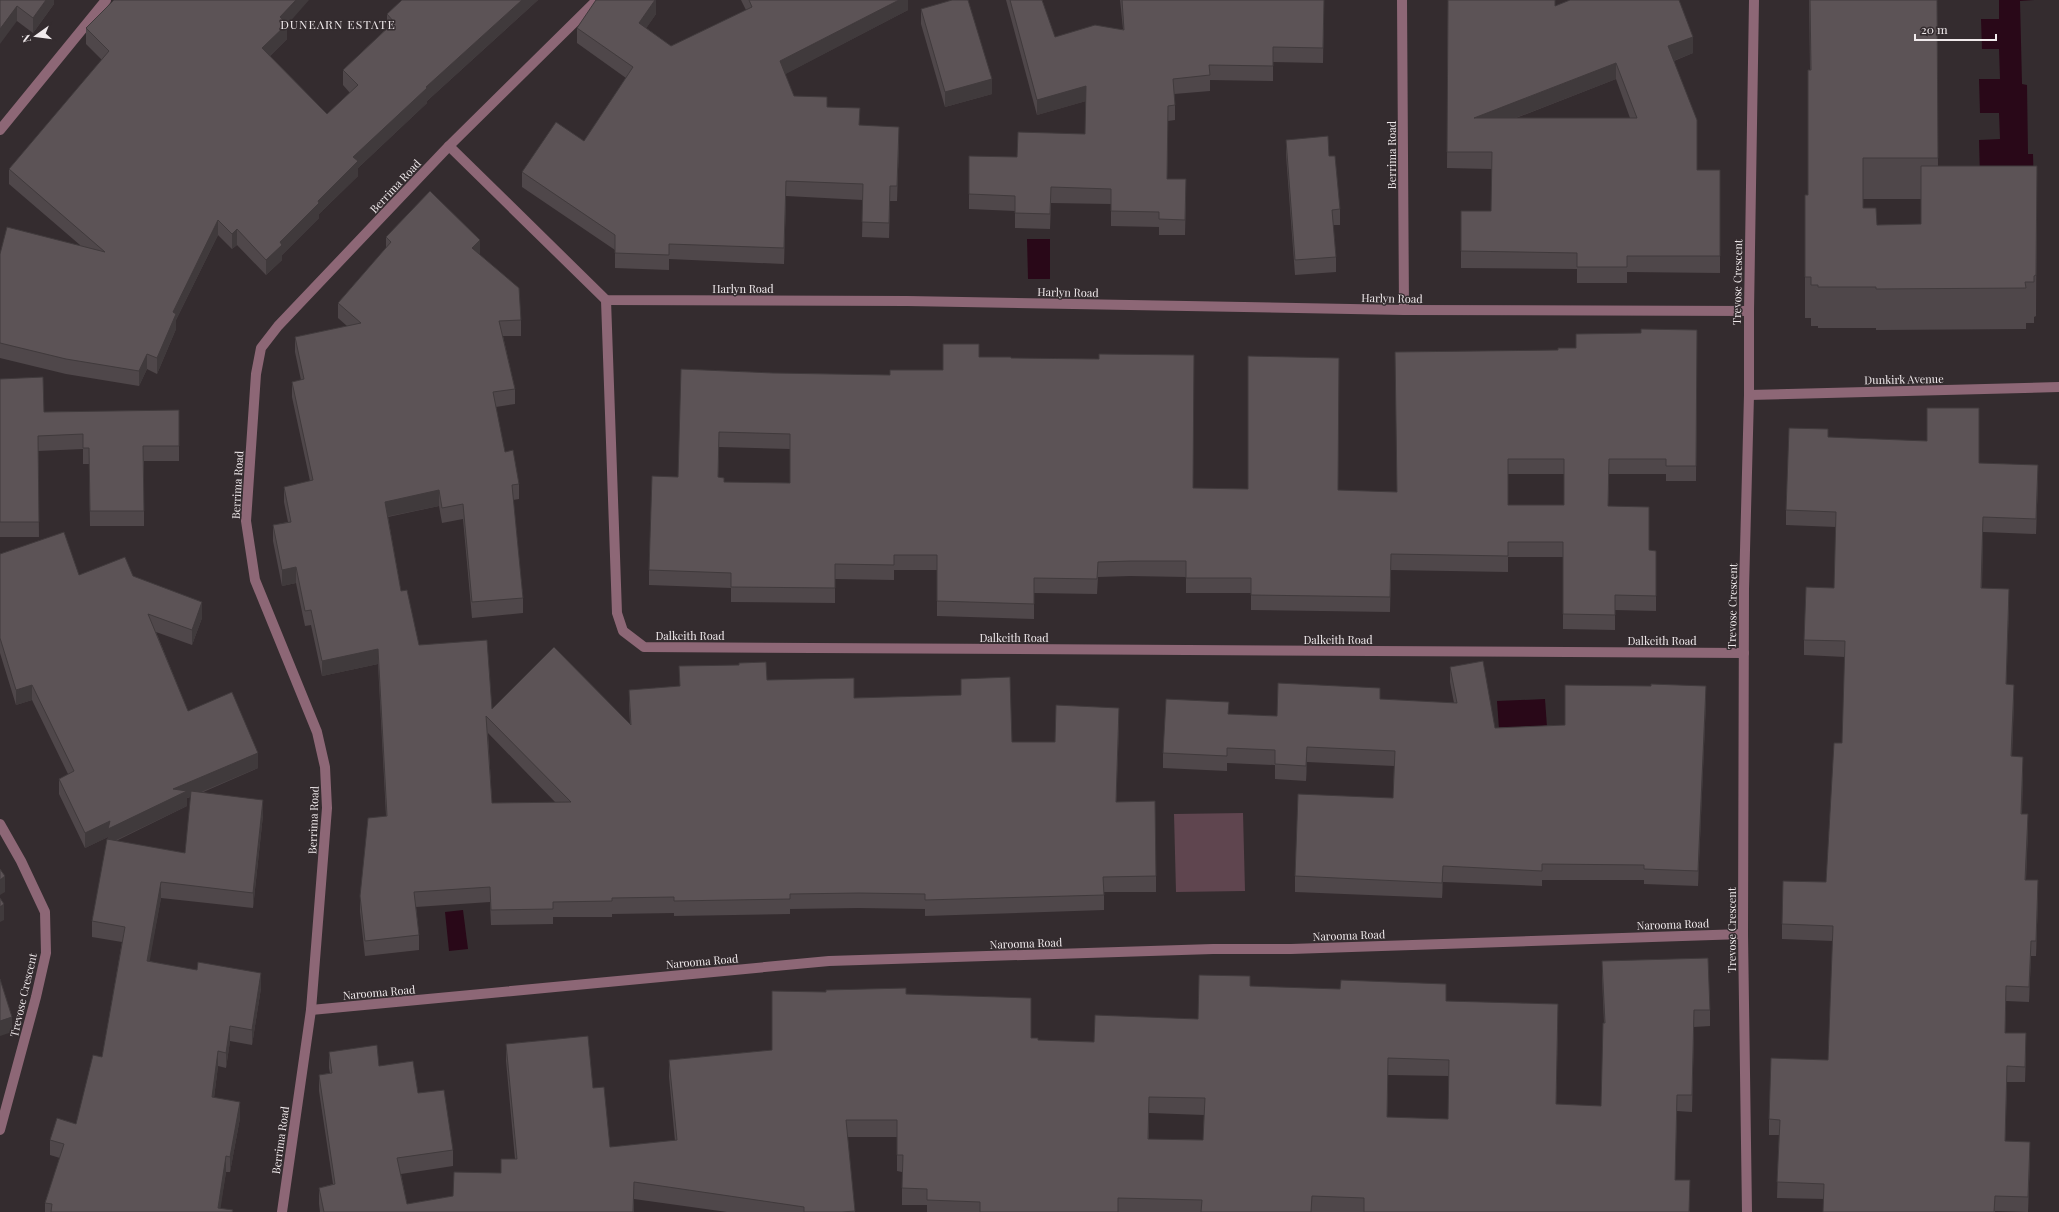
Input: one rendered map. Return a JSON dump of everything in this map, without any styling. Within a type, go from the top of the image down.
[{"type":"street","points":[[0,130],[106,0]]},
{"type":"street","name":"Berrima Road","points":[[282,1212],[311,1010],[327,808],[325,767],[317,732],[255,580],[246,521],[256,374],[262,348],[278,326],[449,146],[597,0]]},
{"type":"street","name":"Berrima Road","points":[[1402,0],[1404,310]]},
{"type":"street","name":"Trevose Crescent","points":[[1747,1212],[1743,934],[1744,653],[1749,395],[1748,311],[1754,0]]},
{"type":"street","points":[[449,146],[606,300]]},
{"type":"street","name":"Harlyn Road","points":[[606,300],[907,301],[1404,310],[1748,311]]},
{"type":"street","name":"Dalkeith Road","points":[[606,300],[617,613],[622,631],[644,647],[1744,653]]},
{"type":"street","name":"Dunkirk Avenue","points":[[1749,395],[2059,387]]},
{"type":"street","name":"Trevose Crescent","points":[[0,824],[21,861],[45,912],[46,953],[36,997],[0,1130]]},
{"type":"street","name":"Narooma Road","points":[[311,1010],[829,961],[1205,950],[1299,949],[1743,934]]},
{"type":"shaded area","points":[[1999,0],[2034,0],[2020,1],[2022,84],[2027,85],[2028,154],[2033,154],[2034,194],[1980,177],[1979,140],[2000,139],[1999,113],[1980,113],[1979,79],[2000,79],[1999,49],[1982,49],[1981,19],[1999,19]]},
{"type":"shaded area","points":[[1027,239],[1050,239],[1050,279],[1028,279]]},
{"type":"shaded area","points":[[1545,699],[1547,727],[1499,729],[1497,701]]},
{"type":"shaded area","points":[[1243,813],[1245,891],[1176,892],[1174,814]]},
{"type":"shaded area","points":[[463,910],[468,949],[449,951],[445,912]]},
{"type":"building","points":[[0,0],[46,0],[33,18],[17,6],[0,29]]},
{"type":"building","points":[[114,0],[296,0],[280,17],[287,24],[262,48],[327,114],[358,85],[343,70],[394,22],[387,14],[402,0],[522,0],[426,87],[427,88],[353,157],[358,161],[318,201],[319,203],[280,242],[282,245],[266,260],[237,229],[232,234],[218,220],[173,312],[176,314],[157,358],[147,354],[139,371],[66,359],[0,343],[0,254],[7,227],[105,252],[9,169],[109,51],[86,28]]},
{"type":"building","points":[[596,0],[655,0],[639,23],[671,46],[752,7],[749,0],[899,0],[780,61],[794,96],[827,97],[827,107],[860,108],[859,125],[899,127],[897,186],[890,186],[889,223],[862,222],[863,184],[786,181],[784,248],[669,244],[669,255],[615,253],[615,235],[522,172],[556,122],[584,141],[633,67],[577,28]]},
{"type":"building","points":[[952,0],[968,0],[992,79],[945,92],[921,9]]},
{"type":"building","points":[[1010,0],[1042,0],[1055,37],[1095,25],[1124,30],[1122,0],[1324,0],[1323,48],[1273,47],[1273,66],[1209,65],[1210,75],[1173,79],[1175,105],[1168,106],[1167,179],[1186,179],[1185,220],[1159,219],[1159,212],[1111,211],[1111,189],[1051,187],[1050,214],[1015,213],[1015,196],[969,194],[969,156],[1017,157],[1018,132],[1085,134],[1086,86],[1037,100]]},
{"type":"building","points":[[1448,0],[1555,0],[1555,6],[1570,0],[1679,0],[1693,37],[1668,46],[1697,120],[1697,170],[1720,170],[1720,256],[1627,256],[1627,267],[1577,267],[1577,253],[1461,251],[1461,211],[1491,211],[1492,152],[1447,152]],"holes":[[[1616,63],[1637,118],[1474,118]]]},
{"type":"building","points":[[1810,0],[1937,0],[1938,158],[1863,158],[1863,208],[1876,208],[1877,225],[1921,224],[1921,166],[2037,166],[2036,275],[2034,276],[2034,282],[2025,282],[2026,288],[1876,289],[1876,287],[1818,287],[1818,285],[1811,285],[1811,277],[1805,277],[1805,195],[1808,195],[1808,70],[1811,70]]},
{"type":"building","points":[[1328,136],[1329,156],[1335,156],[1340,209],[1332,210],[1336,257],[1295,260],[1286,140]]},
{"type":"building","points":[[430,191],[480,240],[472,248],[519,288],[521,320],[499,321],[515,389],[493,392],[505,452],[513,450],[519,484],[512,485],[523,598],[472,602],[463,504],[442,508],[439,490],[385,502],[401,591],[407,590],[419,645],[487,640],[492,709],[554,647],[631,725],[629,690],[680,686],[679,666],[739,665],[739,663],[766,662],[767,680],[854,678],[854,698],[961,695],[961,679],[1010,677],[1012,742],[1055,742],[1056,705],[1119,708],[1116,802],[1155,801],[1156,876],[1103,877],[1104,895],[925,900],[925,894],[859,893],[790,894],[790,899],[674,901],[674,897],[612,898],[612,901],[553,902],[553,909],[491,910],[490,887],[414,892],[419,935],[365,941],[360,896],[368,818],[387,816],[378,649],[322,661],[311,610],[305,611],[296,567],[282,570],[273,525],[291,522],[284,487],[313,480],[292,382],[304,379],[295,337],[361,323],[338,303],[391,242],[386,237]],"holes":[[[486,716],[571,802],[492,803]]]},
{"type":"building","points":[[1641,329],[1697,330],[1696,466],[1666,466],[1666,459],[1609,459],[1608,506],[1649,507],[1649,550],[1656,551],[1656,596],[1615,595],[1615,615],[1563,614],[1563,542],[1508,542],[1508,556],[1391,554],[1390,597],[1251,595],[1251,578],[1186,578],[1186,561],[1098,562],[1097,579],[1034,578],[1034,604],[937,601],[937,555],[894,555],[894,565],[835,564],[835,588],[731,587],[731,573],[649,570],[652,476],[678,477],[681,369],[773,373],[890,375],[890,370],[943,370],[943,344],[979,344],[979,357],[1099,359],[1099,354],[1194,355],[1193,488],[1248,489],[1248,356],[1339,358],[1338,490],[1397,492],[1395,352],[1558,350],[1558,348],[1576,348],[1576,334],[1641,333]],"holes":[[[719,432],[790,434],[790,483],[724,482],[724,478],[718,477]],[[1508,459],[1564,459],[1564,505],[1508,505]]]},
{"type":"building","points":[[43,377],[44,412],[179,410],[179,446],[143,446],[144,511],[90,511],[89,448],[83,448],[83,434],[38,436],[39,522],[0,522],[0,379]]},
{"type":"building","points":[[1927,408],[1979,408],[1979,463],[2038,465],[2036,519],[1983,517],[1981,588],[2009,589],[2006,684],[2014,685],[2011,756],[2023,757],[2021,814],[2028,814],[2025,880],[2038,880],[2036,941],[2031,941],[2029,987],[2006,986],[2005,1033],[2026,1033],[2025,1067],[2007,1066],[2005,1141],[2030,1142],[2028,1197],[1995,1196],[1994,1212],[1823,1212],[1824,1184],[1777,1182],[1780,1120],[1769,1119],[1771,1058],[1828,1060],[1833,926],[1782,924],[1783,881],[1826,882],[1834,743],[1842,743],[1845,641],[1804,640],[1806,587],[1834,588],[1836,512],[1786,510],[1789,428],[1828,429],[1828,437],[1927,441]]},
{"type":"building","points":[[64,532],[79,575],[125,557],[133,576],[202,602],[192,630],[148,614],[188,711],[232,692],[258,753],[173,789],[187,791],[108,829],[110,821],[85,833],[59,779],[74,771],[32,685],[16,690],[0,638],[0,554]]},
{"type":"building","points":[[1483,661],[1495,728],[1565,725],[1565,685],[1651,686],[1651,684],[1706,686],[1698,871],[1644,869],[1644,865],[1542,864],[1542,871],[1443,866],[1442,883],[1295,876],[1298,794],[1393,798],[1395,751],[1307,747],[1306,766],[1275,764],[1275,750],[1227,748],[1227,756],[1163,753],[1166,699],[1229,702],[1228,714],[1277,716],[1278,683],[1380,688],[1380,699],[1457,703],[1450,667]]},
{"type":"building","points":[[191,791],[263,800],[253,893],[161,882],[147,961],[197,970],[198,962],[261,973],[252,1030],[230,1026],[226,1053],[218,1051],[212,1097],[240,1102],[230,1157],[226,1156],[218,1208],[233,1210],[232,1212],[51,1212],[52,1204],[45,1203],[64,1144],[50,1140],[57,1118],[76,1124],[93,1055],[102,1057],[125,927],[92,921],[107,839],[185,853]]},
{"type":"building","points":[[0,869],[5,876],[0,880]]},
{"type":"building","points":[[0,898],[4,904],[0,907]]},
{"type":"building","points":[[1708,958],[1710,1010],[1694,1010],[1692,1095],[1677,1095],[1675,1180],[1690,1180],[1689,1212],[1364,1212],[1364,1198],[1312,1196],[1311,1212],[1201,1212],[1202,1200],[1118,1198],[1118,1212],[980,1212],[980,1202],[927,1200],[927,1189],[902,1188],[903,1155],[897,1155],[897,1120],[846,1120],[855,1211],[804,1212],[804,1207],[634,1182],[633,1212],[324,1212],[319,1188],[335,1184],[319,1075],[332,1073],[329,1052],[377,1045],[379,1066],[413,1061],[418,1093],[444,1090],[453,1150],[397,1158],[407,1204],[453,1196],[454,1172],[501,1173],[501,1159],[517,1159],[506,1044],[588,1036],[593,1088],[604,1087],[610,1147],[677,1140],[669,1060],[772,1050],[772,991],[826,992],[826,990],[906,988],[906,994],[1031,998],[1031,1038],[1038,1038],[1038,1040],[1094,1042],[1095,1015],[1198,1019],[1199,975],[1250,976],[1250,986],[1340,989],[1341,980],[1446,984],[1446,1001],[1558,1004],[1556,1104],[1601,1106],[1603,1023],[1605,1023],[1602,961]],"holes":[[[1388,1058],[1449,1060],[1448,1119],[1387,1117]],[[1149,1097],[1205,1098],[1203,1140],[1148,1139]]]},
{"type":"building","points":[[0,979],[12,1017],[0,1021]]},
{"type":"district","name":"DUNEARN ESTATE","points":[[338,24]]}]
